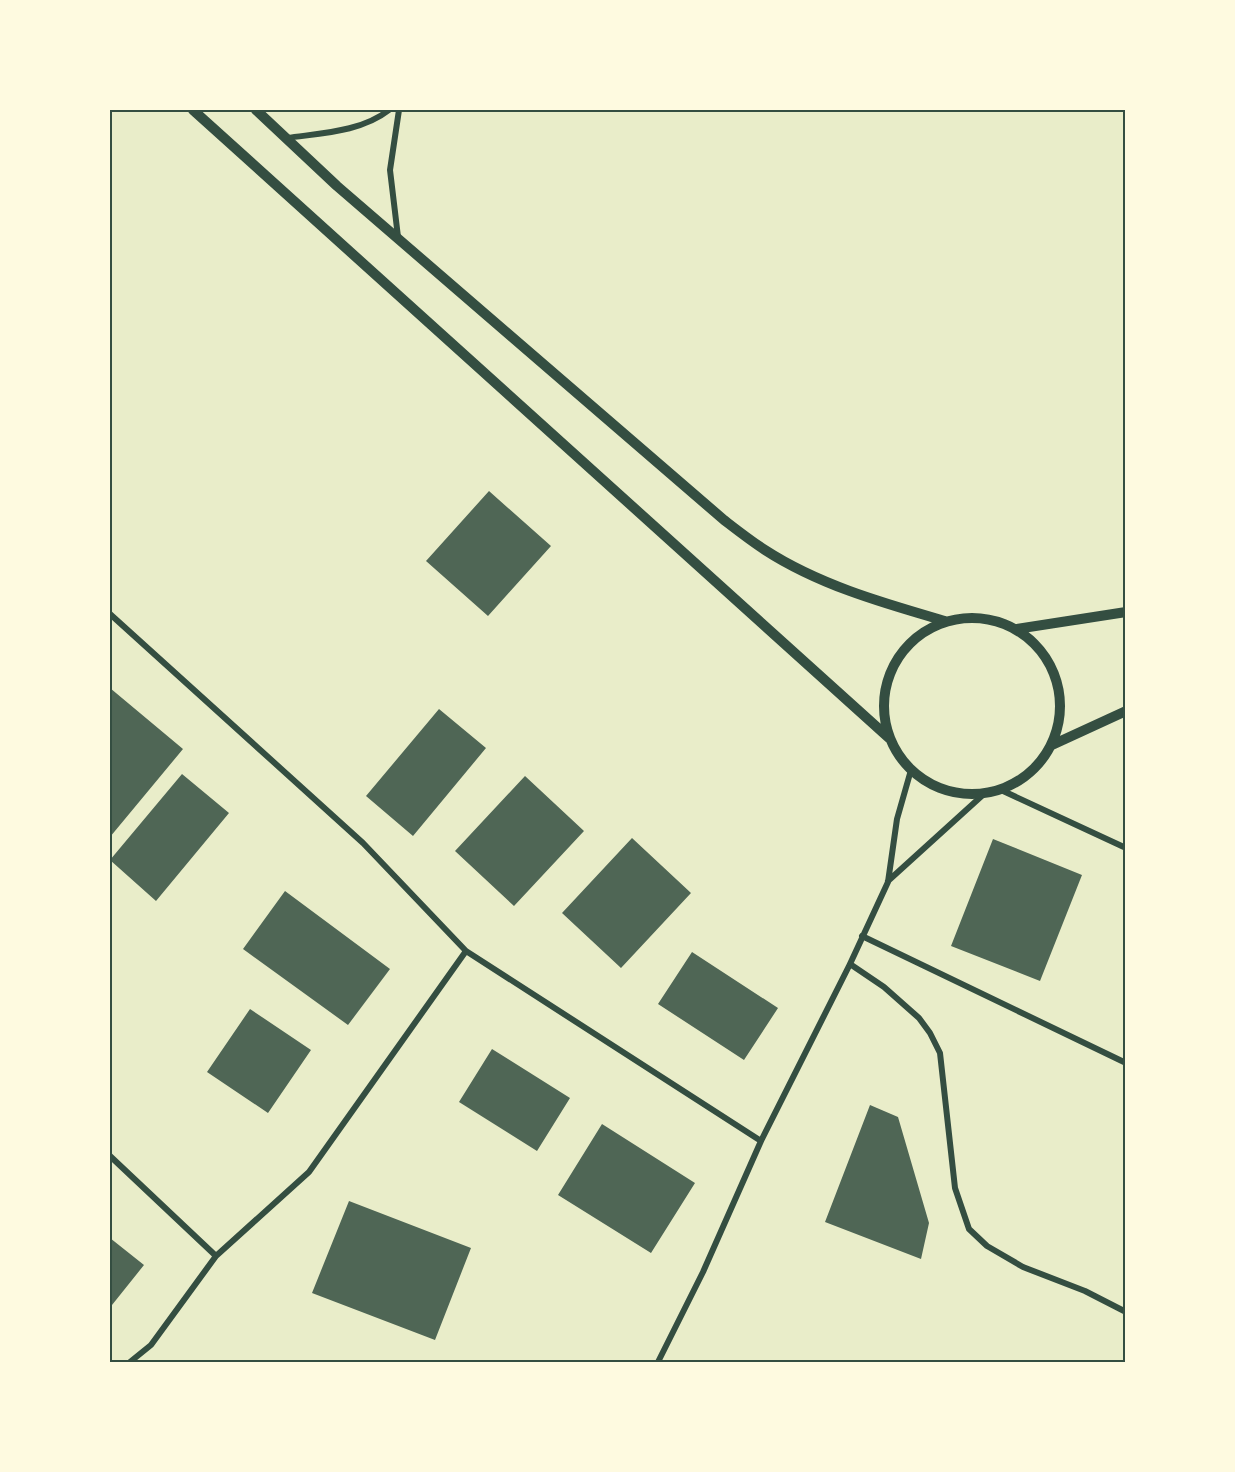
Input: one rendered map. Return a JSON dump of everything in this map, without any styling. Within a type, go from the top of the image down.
[{"type":"street","points":[[193,110],[889,738],[911,770],[927,782],[946,790],[966,794],[985,793],[1000,790],[1030,772],[1052,745],[1061,709],[1059,689],[1044,655],[1016,629],[993,620],[969,617],[945,621],[917,637],[905,647],[892,668],[885,690],[883,714],[889,738]]},
{"type":"street","points":[[256,110],[398,238],[724,520],[765,551],[814,577],[867,598],[945,621]]},
{"type":"street","points":[[287,138],[350,128],[368,122],[389,110]]},
{"type":"street","points":[[398,238],[390,170],[399,110]]},
{"type":"street","points":[[1016,629],[1125,612]]},
{"type":"street","points":[[110,614],[363,843],[466,951],[761,1140]]},
{"type":"street","points":[[1052,745],[1125,711]]},
{"type":"street","points":[[658,1362],[703,1272],[761,1140],[850,964],[888,882],[897,819],[911,770]]},
{"type":"street","points":[[1000,790],[1125,848]]},
{"type":"street","points":[[888,882],[985,793]]},
{"type":"street","points":[[862,936],[1125,1063]]},
{"type":"street","points":[[130,1362],[151,1345],[216,1256],[309,1172],[466,951]]},
{"type":"street","points":[[850,964],[905,1005],[930,1033],[940,1053],[956,1188],[969,1229],[987,1246],[1023,1267],[1085,1291],[1125,1311]]},
{"type":"street","points":[[110,1156],[216,1256]]},
{"type":"building","points":[[489,491],[551,546],[488,616],[426,561]]},
{"type":"building","points":[[110,688],[183,749],[110,837]]},
{"type":"building","points":[[439,709],[486,748],[413,836],[366,796]]},
{"type":"building","points":[[182,774],[229,813],[156,901],[110,860]]},
{"type":"building","points":[[525,776],[584,831],[514,906],[455,851]]},
{"type":"building","points":[[632,838],[691,893],[621,968],[562,913]]},
{"type":"building","points":[[993,839],[1082,875],[1040,981],[951,946]]},
{"type":"building","points":[[285,891],[390,969],[348,1025],[243,949]]},
{"type":"building","points":[[692,952],[778,1008],[744,1060],[658,1004]]},
{"type":"building","points":[[250,1009],[311,1050],[268,1113],[207,1072]]},
{"type":"building","points":[[492,1049],[570,1098],[537,1151],[459,1102]]},
{"type":"building","points":[[870,1105],[898,1117],[929,1223],[921,1259],[825,1222]]},
{"type":"building","points":[[602,1124],[695,1183],[651,1253],[558,1195]]},
{"type":"building","points":[[349,1201],[471,1248],[435,1340],[312,1293]]},
{"type":"building","points":[[110,1238],[144,1265],[112,1305],[110,1303]]}]
